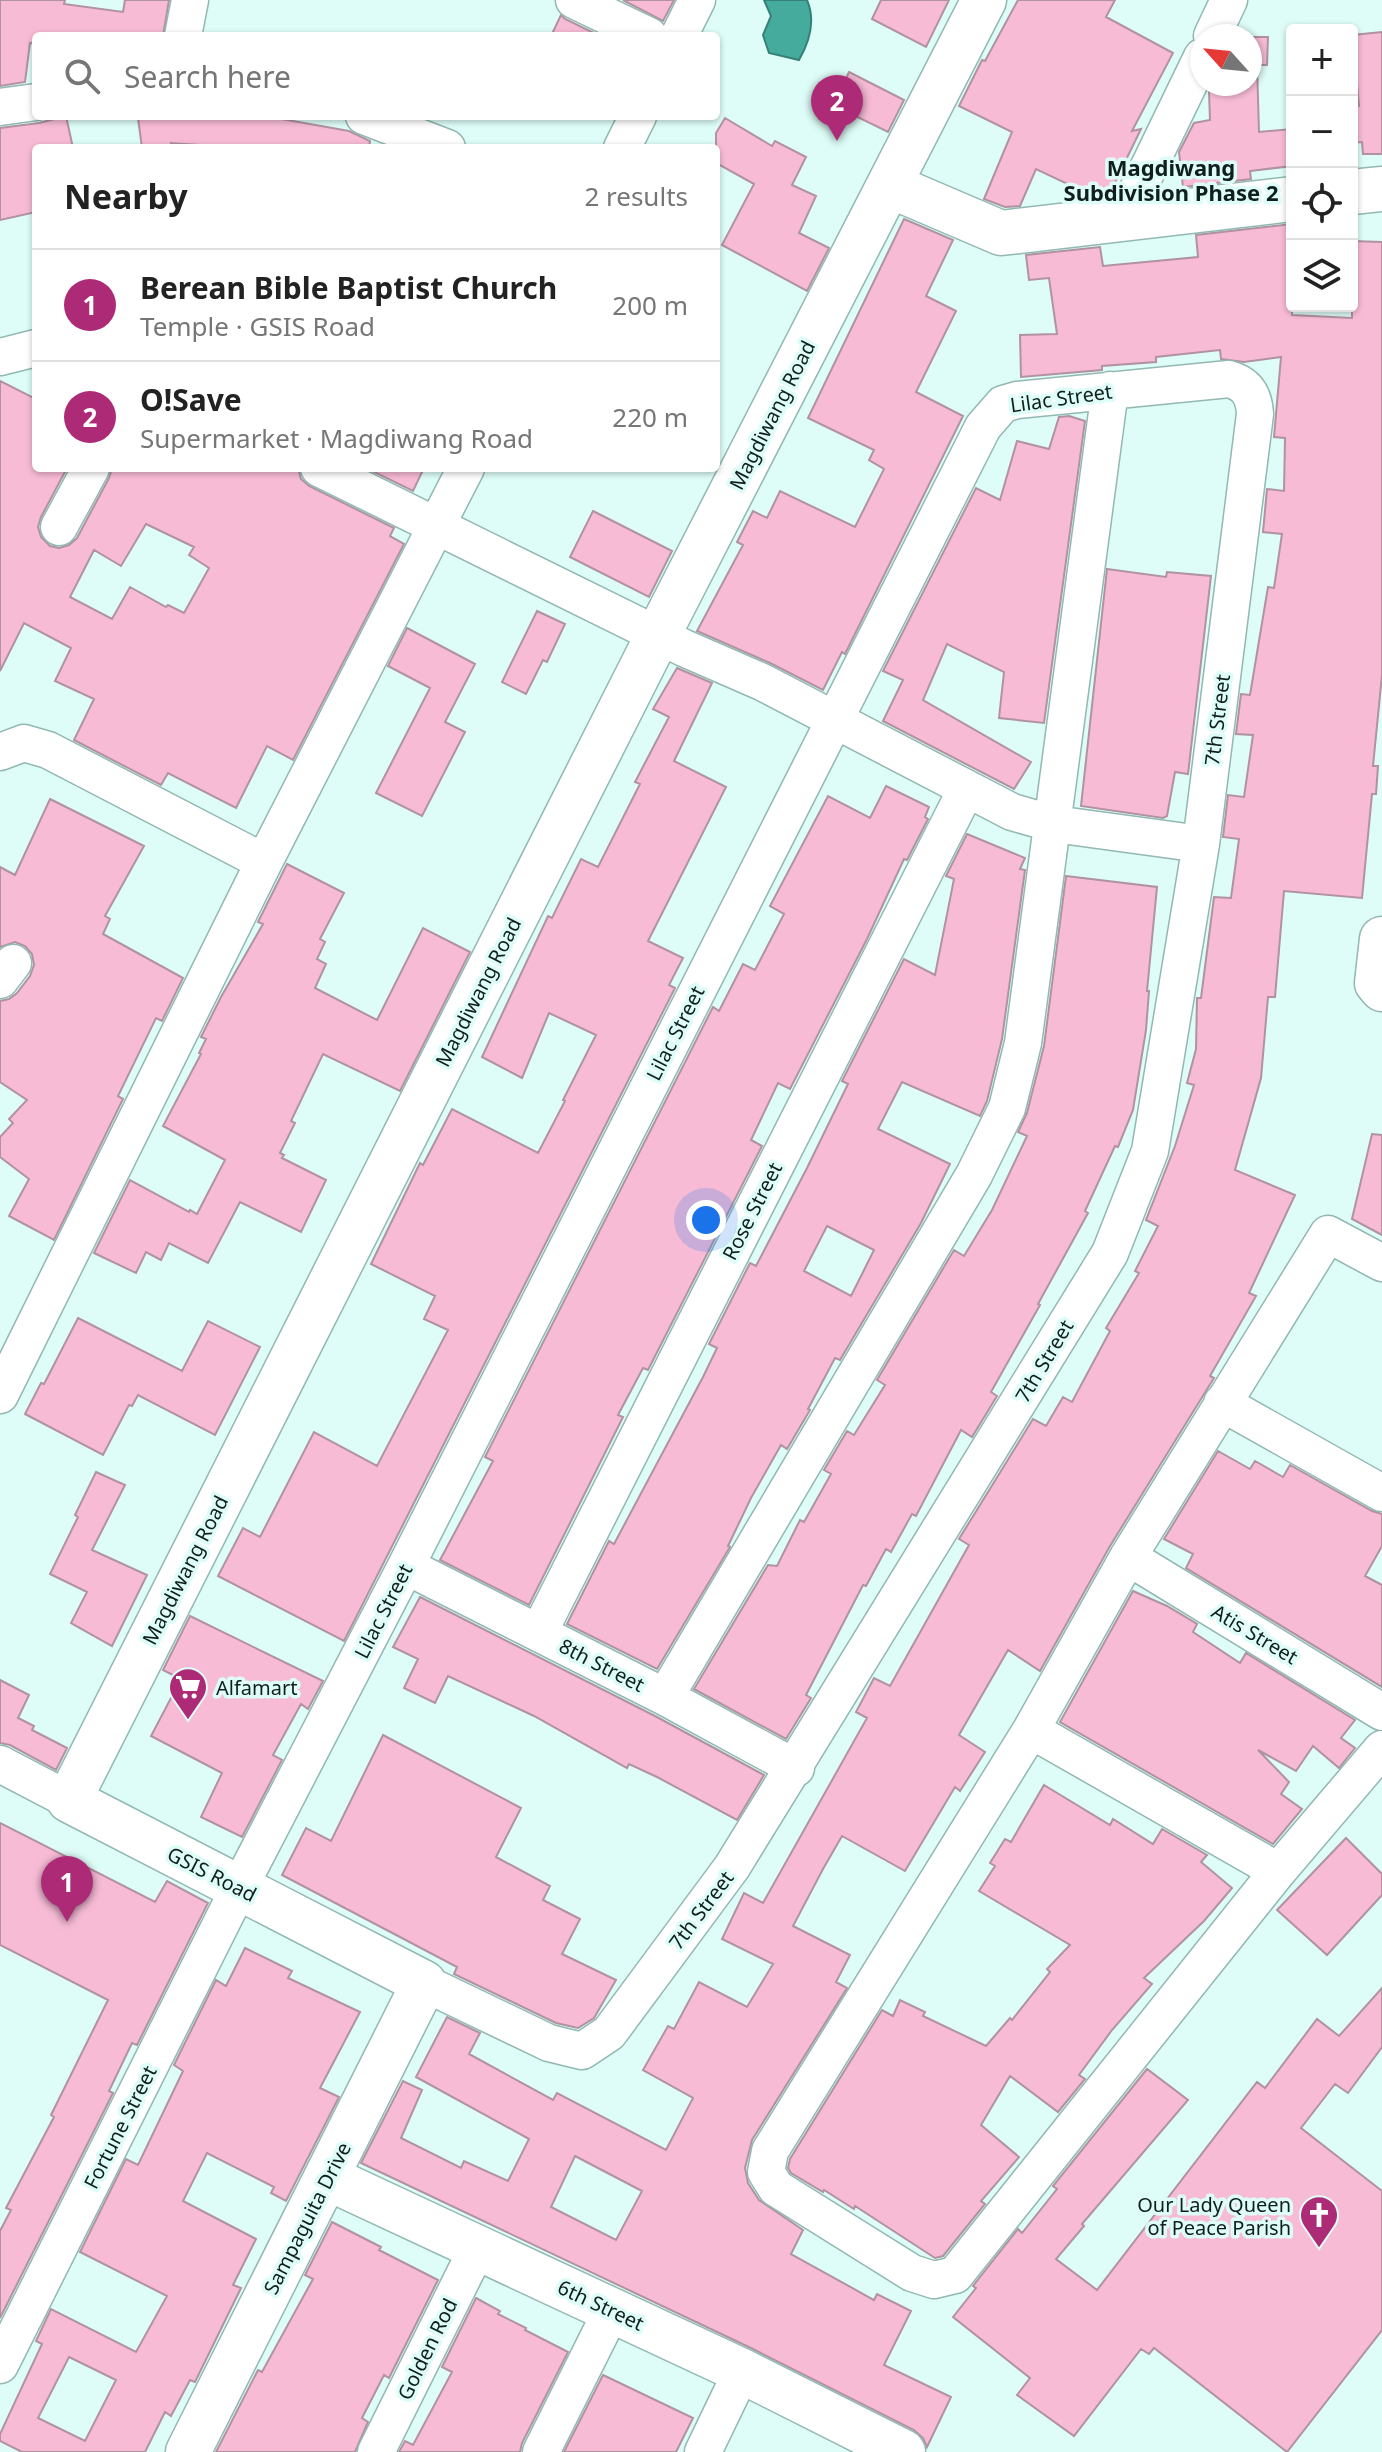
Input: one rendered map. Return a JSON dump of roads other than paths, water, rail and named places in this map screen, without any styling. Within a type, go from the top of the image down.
[{"type":"main road","name":"Magdiwang Road","points":[[69,1800],[658,635],[984,0]]},
{"type":"main road","points":[[891,186],[1001,233],[1286,200]]},
{"type":"main road","points":[[1358,191],[1382,189]]},
{"type":"main road","points":[[1382,939],[1377,983],[1382,989]]},
{"type":"main road","name":"GSIS Road","points":[[69,1800],[424,1983]]},
{"type":"main road","name":"Sampaguita Drive","points":[[188,2452],[424,1983]]},
{"type":"main road","name":"6th Street","points":[[328,2178],[742,2371],[880,2446]]},
{"type":"street","points":[[184,32],[190,0]]},
{"type":"street","points":[[574,0],[641,32]]},
{"type":"street","points":[[681,32],[697,0]]},
{"type":"street","points":[[1220,24],[1235,1]]},
{"type":"street","points":[[1124,218],[1190,82]]},
{"type":"street","points":[[0,107],[32,103]]},
{"type":"street","points":[[374,120],[437,144]]},
{"type":"street","points":[[624,144],[636,120]]},
{"type":"street","points":[[0,357],[32,349]]},
{"type":"street","name":"Lilac Street","points":[[239,1888],[406,1566],[983,427],[1003,404],[1017,400],[1229,379],[1239,382],[1248,390]]},
{"type":"street","points":[[665,1697],[966,1189],[1007,1108],[1023,1043],[1110,390]]},
{"type":"street","name":"7th Street","points":[[424,1983],[549,2043],[582,2051],[609,2033],[732,1867],[796,1768],[1110,1253],[1150,1151],[1201,844],[1255,414],[1254,400],[1248,390]]},
{"type":"street","points":[[59,527],[89,472]]},
{"type":"street","points":[[327,472],[658,635],[762,682],[1012,812],[1054,824],[1201,844]]},
{"type":"street","points":[[0,1395],[264,862],[464,472]]},
{"type":"street","points":[[0,752],[24,743],[48,750],[264,862]]},
{"type":"street","name":"Rose Street","points":[[539,1632],[966,790]]},
{"type":"street","points":[[1382,1263],[1328,1234],[1128,1557],[1031,1730],[770,2151],[766,2172],[776,2188],[912,2273],[934,2280],[955,2275],[1278,1871],[1382,1749]]},
{"type":"street","points":[[1222,1403],[1382,1493]]},
{"type":"street","name":"Atis Street","points":[[1128,1557],[1382,1712]]},
{"type":"street","name":"8th Street","points":[[406,1566],[665,1697],[796,1768]]},
{"type":"street","points":[[1031,1730],[1278,1871]]},
{"type":"street","name":"GSIS Road","points":[[0,1764],[69,1800]]},
{"type":"street","name":"Fortune Street","points":[[0,2365],[239,1888]]},
{"type":"street","name":"Golden Rod","points":[[376,2452],[478,2247]]},
{"type":"street","points":[[541,2452],[612,2310]]},
{"type":"street","points":[[703,2452],[742,2371]]},
{"type":"place","name":"O!Save","points":[[837,141]]},
{"type":"place","name":"Alfamart","points":[[188,1721]]},
{"type":"place","name":"Berean Bible Baptist Church","points":[[67,1922]]},
{"type":"place","name":"Our Lady Queen of Peace Parish","points":[[1319,2249]]},
{"type":"district","name":"Magdiwang Subdivision Phase 2","points":[[1171,180]]}]
